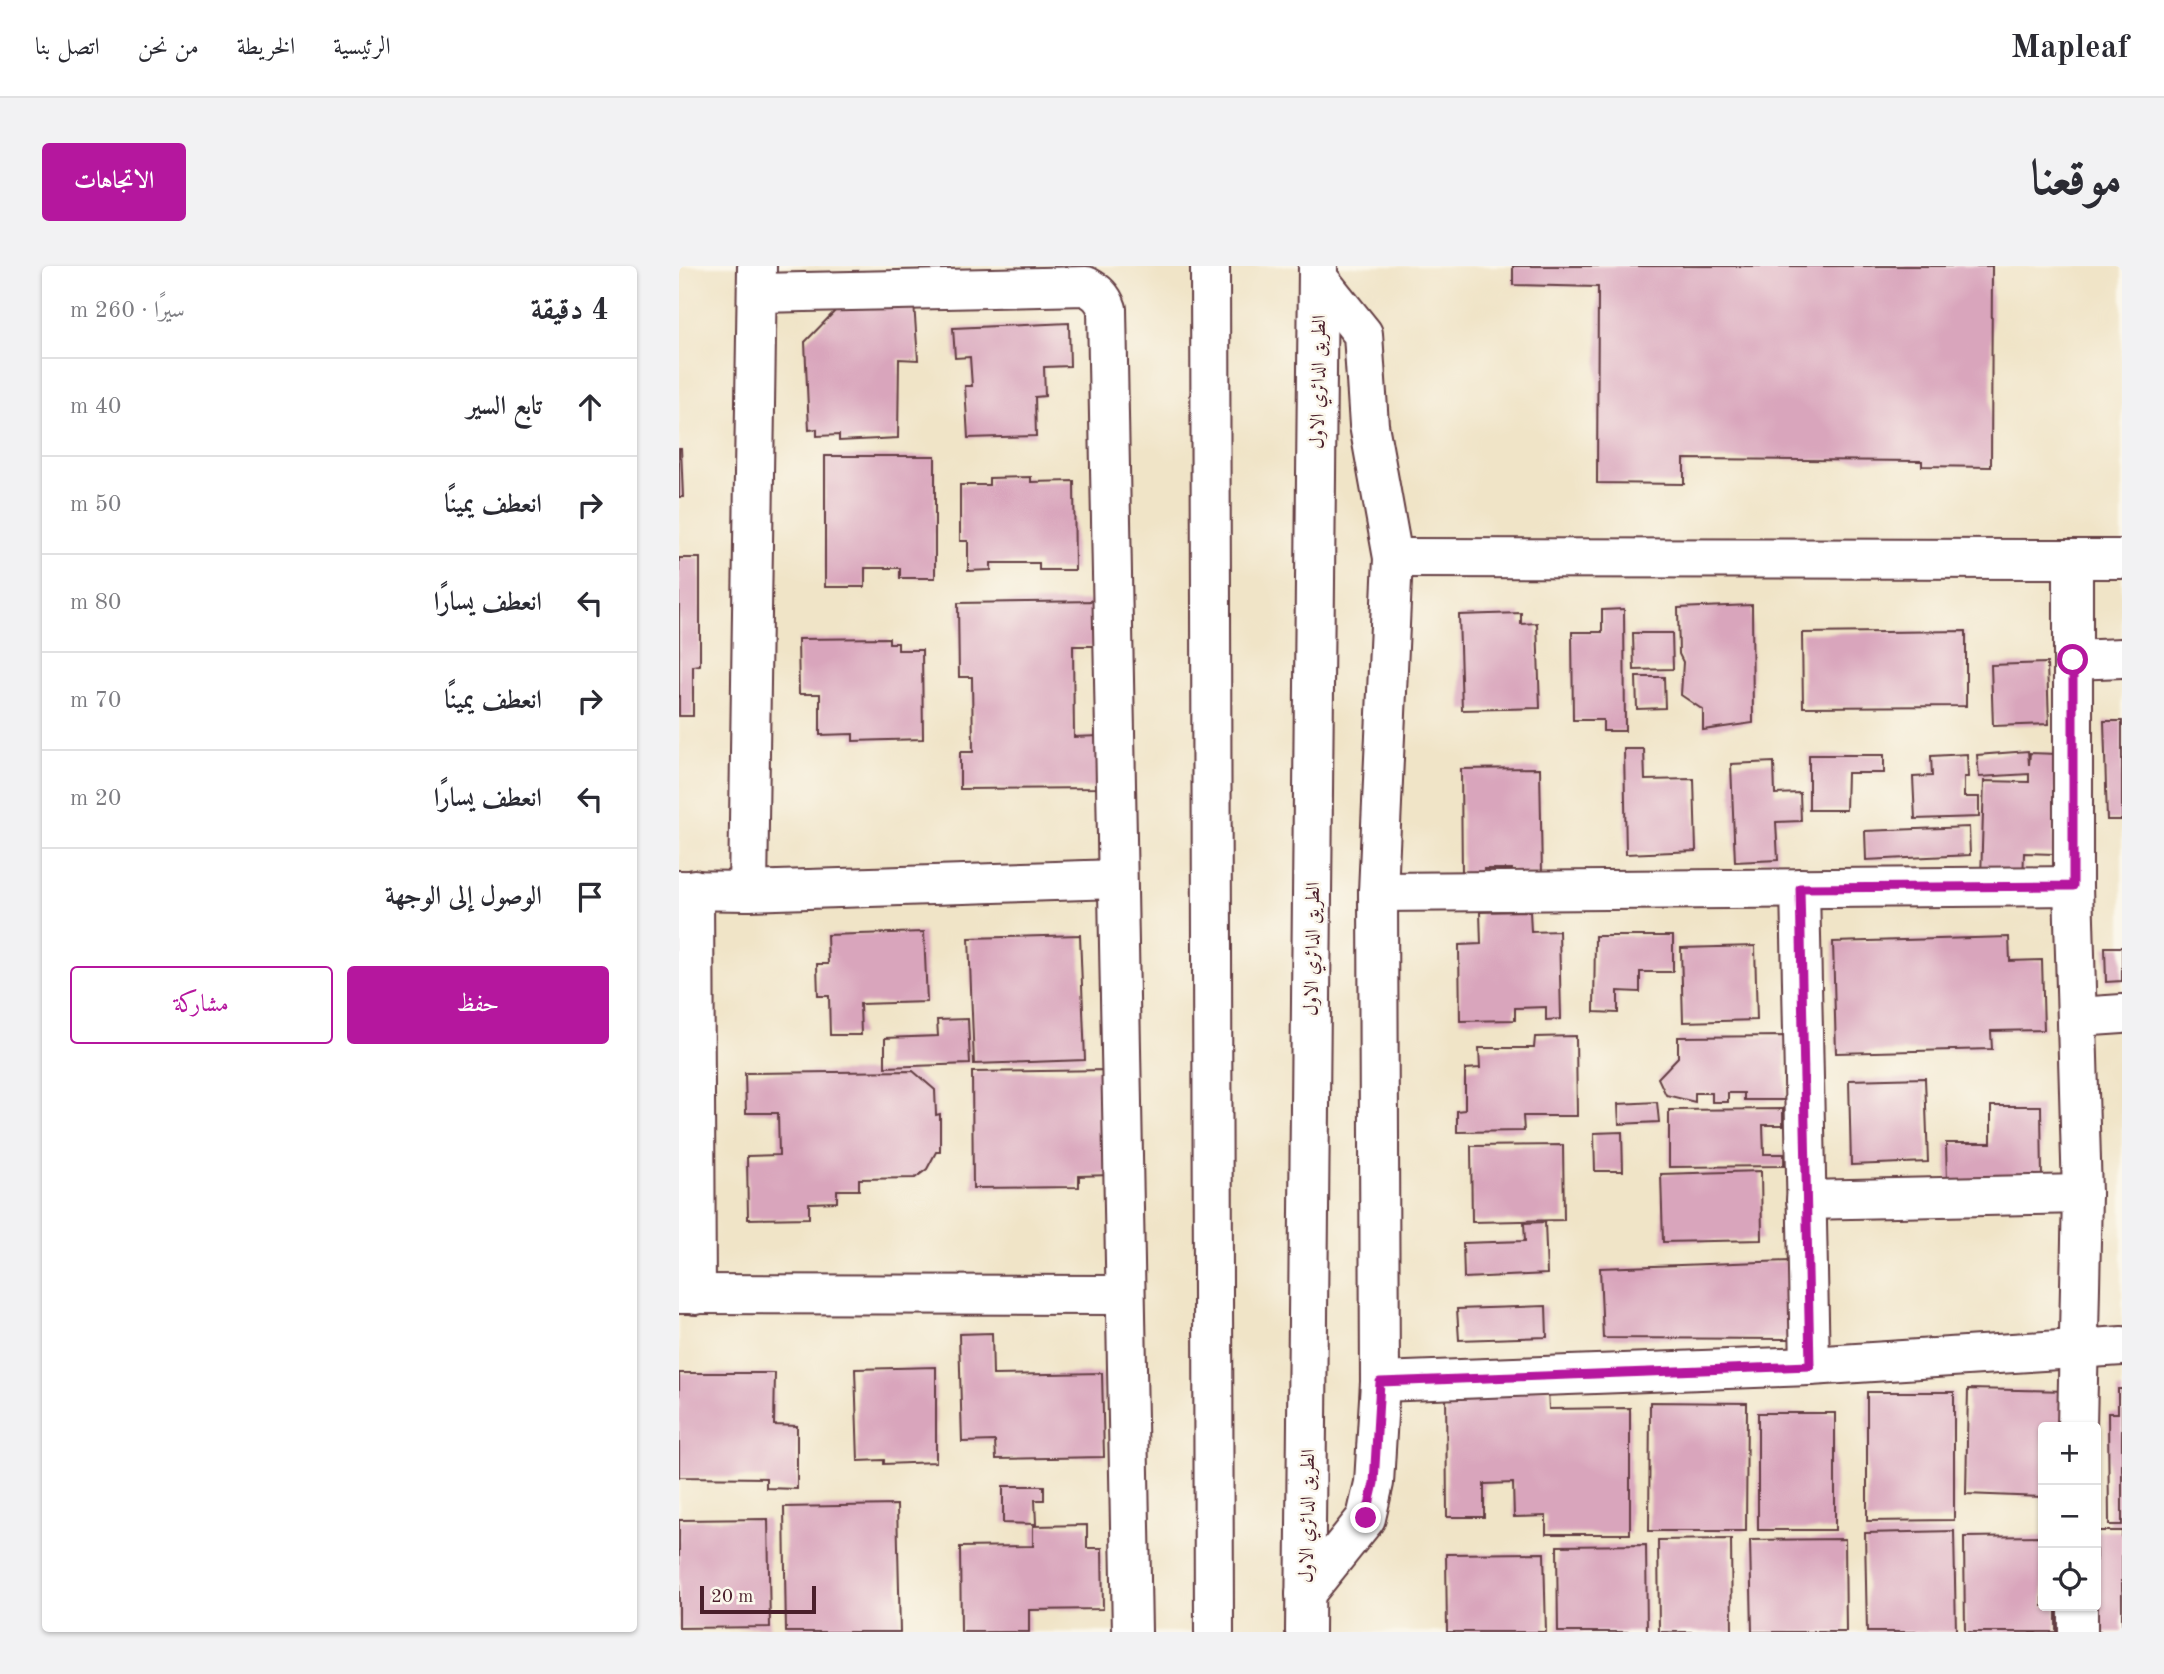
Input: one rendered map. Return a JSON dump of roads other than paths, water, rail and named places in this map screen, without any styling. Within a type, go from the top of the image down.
[{"type":"street","points":[[1210,266],[1214,1632]]},
{"type":"street","points":[[1306,1621],[1366,1518],[1374,1483],[1380,1382],[1378,892],[1393,558],[1369,425],[1363,334],[1318,272]]},
{"type":"street","name":"الطريق الدائري الاول","points":[[1306,1621],[1318,272]]},
{"type":"street","points":[[748,891],[758,280],[1086,286],[1096,291],[1103,298],[1107,309],[1109,333],[1132,1632]]},
{"type":"street","points":[[1393,558],[2122,559]]},
{"type":"street","points":[[2073,559],[2073,886],[2082,1194],[2077,1422]]},
{"type":"street","points":[[2073,660],[2122,658]]},
{"type":"street","points":[[1117,879],[748,891],[687,889],[687,1295],[1125,1295]]},
{"type":"street","points":[[1378,892],[2073,886]]},
{"type":"street","points":[[1800,888],[1810,1366]]},
{"type":"street","points":[[2078,1017],[2122,1014]]},
{"type":"street","points":[[1806,1200],[2082,1194]]},
{"type":"street","points":[[1380,1382],[1810,1366],[2122,1346]]},
{"type":"street","points":[[2078,1611],[2078,1632]]}]
